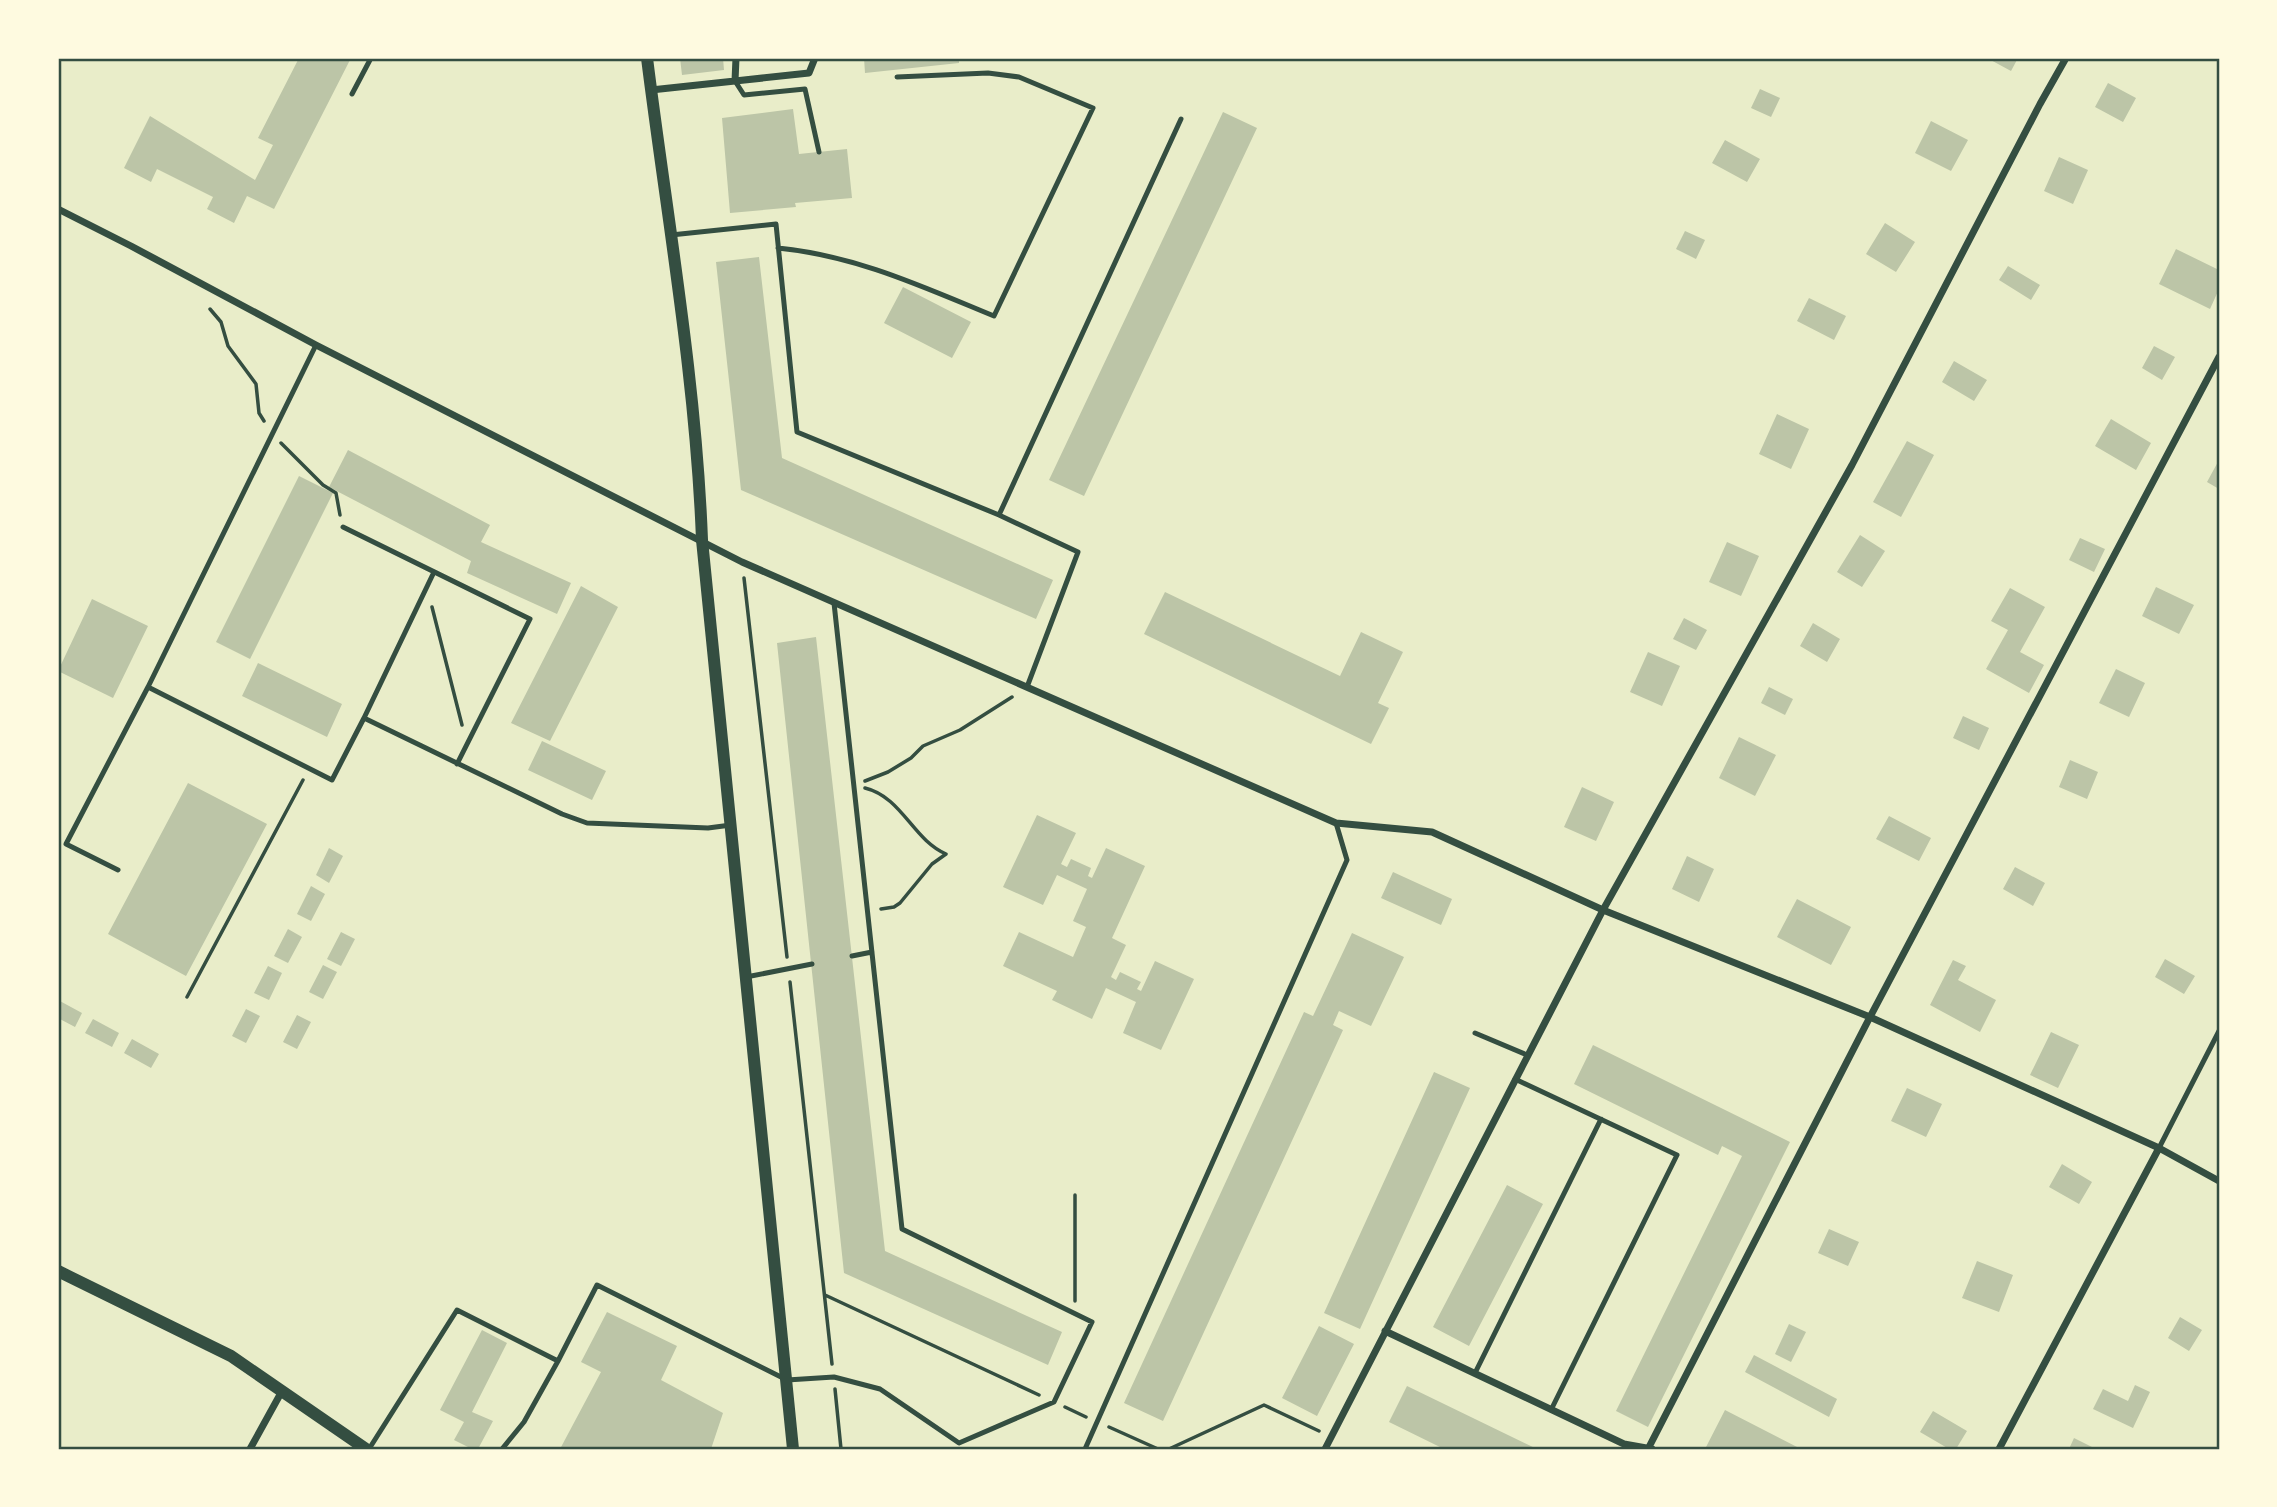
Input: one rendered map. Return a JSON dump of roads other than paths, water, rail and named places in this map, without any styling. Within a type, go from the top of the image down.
[{"type":"street","points":[[647,58],[671,235],[700,494],[702,540],[793,1449]]},
{"type":"street","points":[[735,81],[736,58]]},
{"type":"street","points":[[651,90],[809,73],[815,58]]},
{"type":"street","points":[[1325,1449],[1603,910],[1852,465],[2066,58]]},
{"type":"street","points":[[58,209],[316,345],[742,562],[1336,823],[1432,832],[1603,910],[1870,1017],[2159,1148],[2219,1181]]},
{"type":"street","points":[[1385,1331],[1624,1444],[1650,1449],[1870,1017],[2219,357]]},
{"type":"street","points":[[1999,1449],[2159,1148]]},
{"type":"street","points":[[59,1269],[231,1356],[367,1449]]},
{"type":"street","points":[[250,1449],[282,1391]]},
{"type":"lane","points":[[352,94],[371,58]]},
{"type":"lane","points":[[778,248],[814,251],[873,267],[994,316],[1094,108],[1019,77],[988,73],[897,77]]},
{"type":"lane","points":[[735,81],[744,95],[805,89],[819,152]]},
{"type":"lane","points":[[999,515],[1181,119]]},
{"type":"lane","points":[[671,235],[776,224],[797,432],[999,515],[1078,552],[1027,687]]},
{"type":"lane","points":[[118,870],[66,844],[148,687],[316,345]]},
{"type":"lane","points":[[342,527],[530,619],[457,764]]},
{"type":"lane","points":[[148,687],[332,780],[434,572]]},
{"type":"lane","points":[[834,603],[902,1229],[1093,1322],[1054,1402],[959,1443]]},
{"type":"lane","points":[[364,718],[587,823],[708,828],[731,825]]},
{"type":"lane","points":[[1085,1449],[1348,860],[1336,823]]},
{"type":"lane","points":[[852,956],[872,952]]},
{"type":"lane","points":[[746,977],[812,964]]},
{"type":"lane","points":[[2159,1148],[2219,1031]]},
{"type":"lane","points":[[1475,1032],[1527,1055]]},
{"type":"lane","points":[[1515,1079],[1677,1155],[1551,1409]]},
{"type":"lane","points":[[1475,1373],[1601,1119]]},
{"type":"lane","points":[[502,1449],[524,1422],[597,1285],[787,1380],[834,1377],[880,1389],[968,1449]]},
{"type":"lane","points":[[367,1449],[457,1310],[558,1361]]}]
